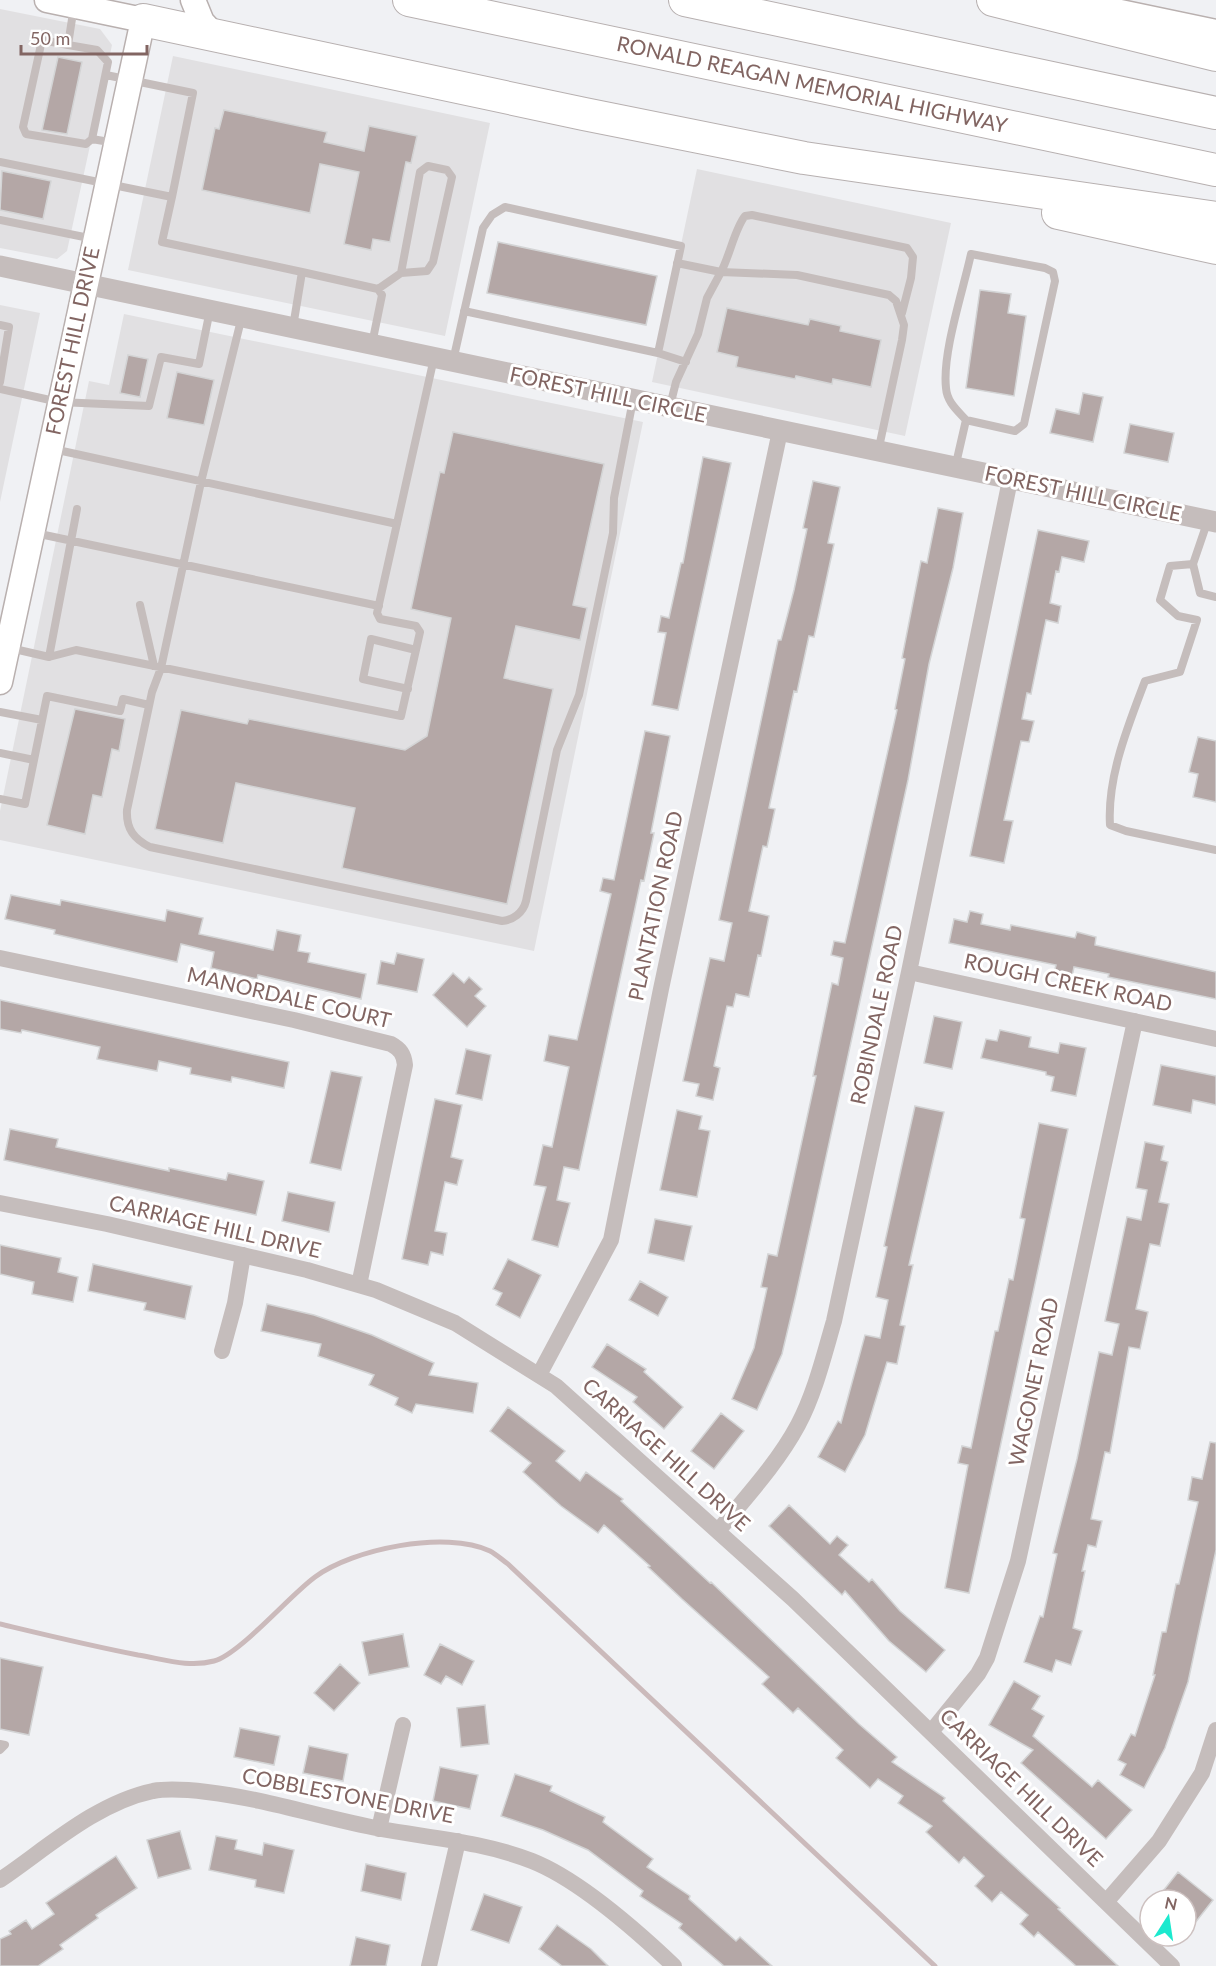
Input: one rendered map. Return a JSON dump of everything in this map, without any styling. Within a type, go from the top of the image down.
[{"type":"highway","name":"RONALD REAGAN MEMORIAL HIGHWAY","points":[[409,0],[1216,170]]},
{"type":"highway","points":[[685,0],[1216,113]]},
{"type":"highway","points":[[993,0],[1216,55]]},
{"type":"highway","points":[[145,10],[215,36],[584,114],[873,169],[1216,218]]},
{"type":"highway","points":[[873,169],[1006,202],[1216,248]]},
{"type":"main road","points":[[47,0],[145,10]]},
{"type":"main road","points":[[193,0],[202,22],[215,36]]},
{"type":"main road","points":[[1063,0],[1216,32]]},
{"type":"main road","name":"FOREST HILL DRIVE","points":[[0,682],[12,606],[32,532],[145,10]]},
{"type":"street","name":"FOREST HILL CIRCLE","points":[[0,266],[85,282],[780,432],[1212,521]]},
{"type":"street","name":"PLANTATION ROAD","points":[[539,1375],[610,1240],[780,432]]},
{"type":"street","name":"ROBINDALE ROAD","points":[[718,1531],[779,1456],[799,1424],[817,1377],[834,1321],[909,972],[1010,480]]},
{"type":"street","name":"MANORDALE COURT","points":[[0,958],[294,1020],[391,1044],[398,1048],[405,1056],[405,1065],[359,1285]]},
{"type":"street","name":"ROUGH CREEK ROAD","points":[[909,972],[1216,1039]]},
{"type":"street","name":"WAGONET ROAD","points":[[931,1732],[978,1674],[987,1658],[1018,1561],[1135,1021]]},
{"type":"street","name":"CARRIAGE HILL DRIVE","points":[[0,1203],[243,1255],[359,1285],[455,1323],[556,1386],[793,1599],[1172,1966]]},
{"type":"street","points":[[222,1351],[235,1302],[243,1255]]},
{"type":"street","points":[[379,1829],[403,1725]]},
{"type":"street","points":[[1106,1902],[1159,1842],[1202,1773],[1216,1730]]},
{"type":"street","name":"COBBLESTONE DRIVE","points":[[0,1880],[90,1818],[123,1801],[154,1791],[191,1790],[251,1797],[379,1829],[458,1841],[532,1861],[557,1874],[601,1904],[674,1966]]},
{"type":"street","points":[[429,1966],[458,1841]]},
{"type":"lane","points":[[68,45],[74,2]]},
{"type":"lane","points":[[42,40],[97,50],[108,62],[106,75],[92,139],[86,144],[26,134],[22,127],[42,40]]},
{"type":"lane","points":[[106,75],[193,93],[162,242],[378,289],[382,295],[372,344]]},
{"type":"lane","points":[[92,139],[116,143]]},
{"type":"lane","points":[[0,162],[172,197]]},
{"type":"lane","points":[[378,289],[401,273],[427,272],[433,262],[452,177],[447,170],[428,166],[420,172],[401,273]]},
{"type":"lane","points":[[7,648],[49,657],[72,649],[397,717],[403,712],[419,628],[380,619],[377,613],[397,524],[444,359],[464,311],[483,228],[492,215],[505,207],[681,246],[658,353]]},
{"type":"lane","points":[[670,408],[676,382],[699,334],[707,298],[731,255],[741,220],[745,216],[752,215],[907,248],[913,257],[911,278],[902,313],[902,340],[878,452]]},
{"type":"lane","points":[[0,220],[94,239]]},
{"type":"lane","points":[[971,254],[1045,268],[1053,272],[1056,281],[1024,424],[1015,431],[966,420],[950,401],[946,389],[946,363],[971,254]]},
{"type":"lane","points":[[677,263],[721,272],[797,275],[889,295],[896,301],[902,313]]},
{"type":"lane","points":[[293,327],[302,272]]},
{"type":"lane","points":[[0,389],[59,402],[149,406],[161,357],[199,364],[211,309]]},
{"type":"lane","points":[[464,311],[658,353],[686,362]]},
{"type":"lane","points":[[242,316],[149,705],[126,820],[132,834],[143,844],[502,921],[509,920],[525,907],[557,750],[579,695],[613,532],[614,498],[633,400]]},
{"type":"lane","points":[[0,325],[9,327],[0,382]]},
{"type":"lane","points":[[955,468],[966,420]]},
{"type":"lane","points":[[49,448],[397,524]]},
{"type":"lane","points":[[49,657],[77,509]]},
{"type":"lane","points":[[1212,521],[1193,564],[1200,593],[1216,597]]},
{"type":"lane","points":[[32,532],[379,606]]},
{"type":"lane","points":[[1193,564],[1170,566],[1160,600],[1178,616],[1197,620],[1180,672],[1145,681],[1129,724],[1109,804],[1110,825],[1126,831],[1216,850]]},
{"type":"lane","points":[[140,604],[158,667]]},
{"type":"lane","points":[[408,689],[363,679],[371,639],[416,650]]},
{"type":"lane","points":[[0,799],[25,804],[47,696],[120,711],[123,699],[149,705]]},
{"type":"lane","points":[[0,712],[42,720]]},
{"type":"lane","points":[[0,753],[34,760]]},
{"type":"lane","points":[[0,1744],[5,1746],[0,1750]]},
{"type":"shaded area","points":[[0,9],[100,29],[112,45],[67,251],[57,259],[0,248]]},
{"type":"shaded area","points":[[173,56],[490,123],[445,336],[128,270]]},
{"type":"shaded area","points":[[697,169],[951,223],[905,436],[652,382]]},
{"type":"shaded area","points":[[0,305],[40,313],[0,502]]},
{"type":"shaded area","points":[[124,314],[643,422],[534,951],[0,840],[0,811],[89,381],[109,385]]},
{"type":"building","points":[[58,57],[82,62],[67,134],[42,130]]},
{"type":"building","points":[[224,110],[327,132],[324,142],[364,151],[369,126],[417,136],[411,163],[406,162],[390,242],[373,239],[371,250],[344,244],[359,172],[320,164],[310,213],[202,190],[215,128],[219,129]]},
{"type":"building","points":[[2,171],[51,181],[43,219],[0,210]]},
{"type":"building","points":[[498,242],[657,276],[646,325],[487,293]]},
{"type":"building","points":[[980,290],[1011,294],[1008,313],[1026,316],[1014,396],[966,388]]},
{"type":"building","points":[[727,308],[808,325],[810,319],[841,326],[840,331],[881,340],[871,387],[833,379],[832,384],[796,376],[795,379],[736,367],[738,357],[717,352]]},
{"type":"building","points":[[128,355],[148,359],[140,397],[120,393]]},
{"type":"building","points":[[177,372],[214,380],[204,425],[167,418]]},
{"type":"building","points":[[1083,393],[1103,397],[1093,442],[1050,433],[1056,409],[1079,414]]},
{"type":"building","points":[[1130,424],[1174,433],[1168,462],[1124,453]]},
{"type":"building","points":[[453,432],[604,464],[573,605],[587,608],[580,640],[516,626],[504,678],[553,689],[507,904],[342,868],[355,808],[236,783],[223,843],[155,829],[181,710],[247,724],[249,719],[405,750],[427,736],[451,618],[411,609],[440,472],[444,473]]},
{"type":"building","points":[[703,457],[731,463],[678,710],[652,705],[666,633],[658,632],[661,616],[669,618],[681,563],[683,563]]},
{"type":"building","points":[[813,481],[840,487],[828,543],[834,544],[814,637],[809,636],[797,692],[794,691],[769,808],[775,809],[767,847],[763,846],[749,911],[769,916],[761,956],[758,955],[749,997],[736,994],[733,1007],[727,1006],[714,1066],[720,1068],[713,1100],[696,1096],[699,1084],[683,1081],[710,958],[724,961],[732,923],[719,920],[778,640],[781,640],[794,590],[807,529],[803,528]]},
{"type":"building","points":[[938,508],[963,513],[953,568],[929,664],[908,780],[796,1295],[782,1354],[757,1410],[732,1399],[754,1348],[767,1288],[761,1287],[768,1254],[777,1256],[816,1076],[813,1076],[832,983],[838,985],[843,958],[831,955],[834,941],[845,943],[897,710],[895,709],[905,659],[902,658],[921,561],[927,563]]},
{"type":"building","points":[[1038,530],[1089,541],[1084,562],[1062,557],[1059,572],[1056,571],[1050,603],[1061,606],[1058,623],[1046,620],[1031,694],[1027,693],[1022,719],[1034,721],[1029,742],[1021,741],[1004,820],[1013,821],[1004,863],[970,856]]},
{"type":"building","points":[[75,709],[125,719],[119,751],[112,749],[102,797],[93,795],[85,834],[47,825]]},
{"type":"building","points":[[645,731],[670,736],[651,833],[654,833],[644,881],[641,880],[579,1170],[564,1167],[557,1200],[570,1203],[558,1247],[532,1240],[546,1187],[534,1185],[543,1145],[552,1147],[569,1067],[544,1061],[549,1035],[577,1040],[611,894],[600,891],[603,878],[614,880]]},
{"type":"building","points":[[1198,737],[1216,741],[1216,802],[1193,797],[1198,774],[1189,772]]},
{"type":"building","points":[[11,895],[60,905],[61,900],[165,921],[167,910],[203,918],[199,934],[273,950],[277,930],[301,935],[298,951],[310,953],[308,962],[366,974],[361,999],[258,975],[257,979],[211,968],[214,952],[181,944],[177,962],[54,934],[55,930],[5,919]]},
{"type":"building","points":[[970,911],[983,914],[981,924],[1010,930],[1011,925],[1075,938],[1077,932],[1096,937],[1095,945],[1216,972],[1216,999],[1108,977],[1109,974],[1074,967],[1072,977],[1054,973],[1056,965],[949,943],[954,919],[967,922]]},
{"type":"building","points":[[397,953],[424,959],[417,992],[377,984],[381,961],[394,964]]},
{"type":"building","points":[[453,973],[464,983],[469,977],[482,989],[475,996],[486,1006],[467,1027],[433,995]]},
{"type":"building","points":[[0,1000],[289,1062],[284,1088],[232,1077],[231,1082],[190,1074],[191,1068],[159,1061],[157,1071],[97,1059],[100,1047],[22,1030],[21,1033],[0,1029]]},
{"type":"building","points":[[934,1016],[962,1022],[952,1069],[924,1063]]},
{"type":"building","points":[[1000,1030],[1031,1037],[1029,1047],[1058,1053],[1060,1043],[1086,1048],[1076,1096],[1051,1091],[1054,1077],[1046,1075],[1046,1072],[981,1058],[986,1039],[997,1041]]},
{"type":"building","points":[[466,1049],[491,1055],[482,1100],[456,1094]]},
{"type":"building","points":[[1161,1065],[1216,1076],[1216,1105],[1193,1100],[1191,1113],[1153,1105]]},
{"type":"building","points":[[331,1071],[362,1077],[341,1170],[310,1163]]},
{"type":"building","points":[[435,1099],[462,1105],[451,1157],[463,1160],[457,1185],[445,1182],[435,1231],[447,1233],[443,1255],[431,1252],[428,1265],[402,1259]]},
{"type":"building","points":[[915,1106],[944,1112],[909,1265],[913,1265],[900,1325],[905,1326],[897,1364],[887,1362],[865,1435],[845,1472],[818,1457],[838,1421],[841,1423],[865,1335],[880,1338],[888,1300],[876,1297],[887,1247],[884,1246]]},
{"type":"building","points":[[677,1110],[702,1116],[699,1129],[710,1131],[697,1197],[660,1190]]},
{"type":"building","points":[[1039,1123],[1068,1129],[969,1593],[945,1588],[968,1465],[958,1463],[962,1446],[971,1448],[995,1331],[998,1331],[1009,1279],[1013,1280],[1025,1219],[1020,1218]]},
{"type":"building","points":[[10,1129],[58,1139],[56,1147],[169,1171],[169,1168],[226,1180],[228,1173],[264,1181],[256,1215],[4,1160]]},
{"type":"building","points":[[1145,1142],[1164,1146],[1161,1160],[1168,1162],[1159,1202],[1169,1204],[1160,1246],[1150,1244],[1136,1309],[1148,1312],[1140,1349],[1129,1347],[1110,1453],[1105,1452],[1091,1519],[1102,1521],[1096,1547],[1088,1545],[1082,1571],[1085,1571],[1073,1628],[1082,1631],[1071,1665],[1056,1660],[1052,1672],[1024,1662],[1040,1616],[1043,1617],[1057,1554],[1053,1553],[1077,1459],[1099,1352],[1112,1355],[1119,1324],[1105,1321],[1127,1217],[1141,1220],[1147,1190],[1136,1188]]},
{"type":"building","points":[[288,1192],[335,1202],[329,1232],[282,1221]]},
{"type":"building","points":[[655,1219],[692,1226],[684,1261],[648,1253]]},
{"type":"building","points":[[0,1245],[61,1258],[58,1272],[78,1277],[73,1302],[32,1294],[34,1282],[0,1274]]},
{"type":"building","points":[[508,1259],[541,1275],[520,1318],[496,1305],[502,1293],[493,1289]]},
{"type":"building","points":[[93,1264],[192,1286],[185,1319],[144,1310],[146,1303],[88,1291]]},
{"type":"building","points":[[640,1281],[668,1297],[658,1316],[629,1300]]},
{"type":"building","points":[[267,1304],[314,1315],[372,1335],[434,1363],[429,1375],[478,1383],[473,1413],[416,1404],[412,1413],[395,1405],[398,1398],[369,1385],[374,1375],[318,1356],[321,1344],[261,1331]]},
{"type":"building","points":[[607,1344],[646,1369],[644,1372],[683,1407],[664,1429],[633,1402],[637,1397],[592,1367]]},
{"type":"building","points":[[508,1407],[565,1451],[556,1461],[580,1481],[586,1472],[623,1499],[621,1501],[711,1582],[859,1724],[897,1757],[892,1762],[945,1798],[943,1801],[1060,1908],[1058,1909],[1118,1966],[1076,1966],[1038,1932],[1034,1937],[1020,1924],[1028,1915],[1001,1892],[992,1902],[975,1886],[984,1876],[964,1857],[959,1863],[926,1832],[932,1826],[898,1803],[903,1796],[878,1779],[870,1788],[836,1758],[843,1750],[798,1708],[793,1713],[762,1684],[769,1677],[682,1599],[648,1567],[650,1566],[604,1525],[598,1533],[561,1506],[523,1472],[531,1463],[490,1431]]},
{"type":"building","points":[[721,1413],[744,1431],[714,1469],[691,1451]]},
{"type":"building","points":[[1210,1442],[1216,1443],[1216,1550],[1188,1682],[1165,1748],[1144,1788],[1120,1775],[1126,1764],[1118,1760],[1131,1734],[1135,1736],[1155,1675],[1153,1675],[1162,1632],[1166,1632],[1198,1502],[1188,1500],[1192,1477],[1202,1479]]},
{"type":"building","points":[[789,1505],[830,1544],[837,1536],[848,1545],[839,1555],[869,1582],[872,1579],[900,1611],[945,1650],[926,1672],[889,1641],[845,1591],[842,1595],[769,1526]]},
{"type":"building","points":[[403,1634],[409,1667],[369,1675],[362,1642]]},
{"type":"building","points":[[440,1644],[474,1661],[462,1685],[446,1676],[441,1684],[424,1675]]},
{"type":"building","points":[[0,1658],[43,1667],[29,1735],[0,1729]]},
{"type":"building","points":[[340,1664],[360,1683],[334,1711],[314,1693]]},
{"type":"building","points":[[1014,1681],[1040,1696],[1032,1709],[1044,1716],[1033,1736],[1092,1787],[1098,1780],[1132,1810],[1106,1839],[1021,1763],[1033,1750],[989,1725]]},
{"type":"building","points":[[485,1705],[489,1744],[461,1747],[457,1708]]},
{"type":"building","points":[[240,1728],[280,1736],[274,1765],[234,1757]]},
{"type":"building","points":[[309,1746],[348,1754],[343,1781],[303,1773]]},
{"type":"building","points":[[440,1767],[478,1775],[470,1809],[433,1801]]},
{"type":"building","points":[[515,1774],[552,1786],[550,1791],[605,1817],[603,1822],[653,1859],[647,1867],[690,1896],[689,1899],[736,1941],[740,1937],[772,1966],[724,1966],[679,1928],[682,1924],[640,1896],[643,1891],[588,1850],[543,1830],[501,1816]]},
{"type":"building","points":[[180,1831],[191,1869],[158,1878],[147,1840]]},
{"type":"building","points":[[216,1836],[237,1840],[235,1849],[262,1855],[264,1843],[294,1850],[284,1893],[255,1887],[256,1880],[209,1870]]},
{"type":"building","points":[[116,1856],[137,1888],[96,1915],[98,1918],[60,1945],[63,1949],[38,1966],[0,1966],[0,1939],[11,1934],[9,1931],[26,1920],[32,1929],[54,1914],[46,1903]]},
{"type":"building","points":[[366,1864],[406,1873],[401,1900],[361,1891]]},
{"type":"building","points":[[1178,1872],[1198,1888],[1165,1888]]},
{"type":"building","points":[[1198,1888],[1213,1900],[1198,1919]]},
{"type":"building","points":[[484,1894],[522,1907],[509,1943],[471,1930]]},
{"type":"building","points":[[557,1925],[591,1949],[608,1966],[562,1966],[539,1949]]},
{"type":"building","points":[[356,1937],[390,1945],[386,1966],[350,1966]]},
{"type":"waterway","points":[[0,1624],[166,1661],[205,1663],[214,1661],[237,1648],[315,1577],[352,1558],[375,1551],[425,1543],[449,1542],[490,1551],[508,1564],[935,1966]]}]
